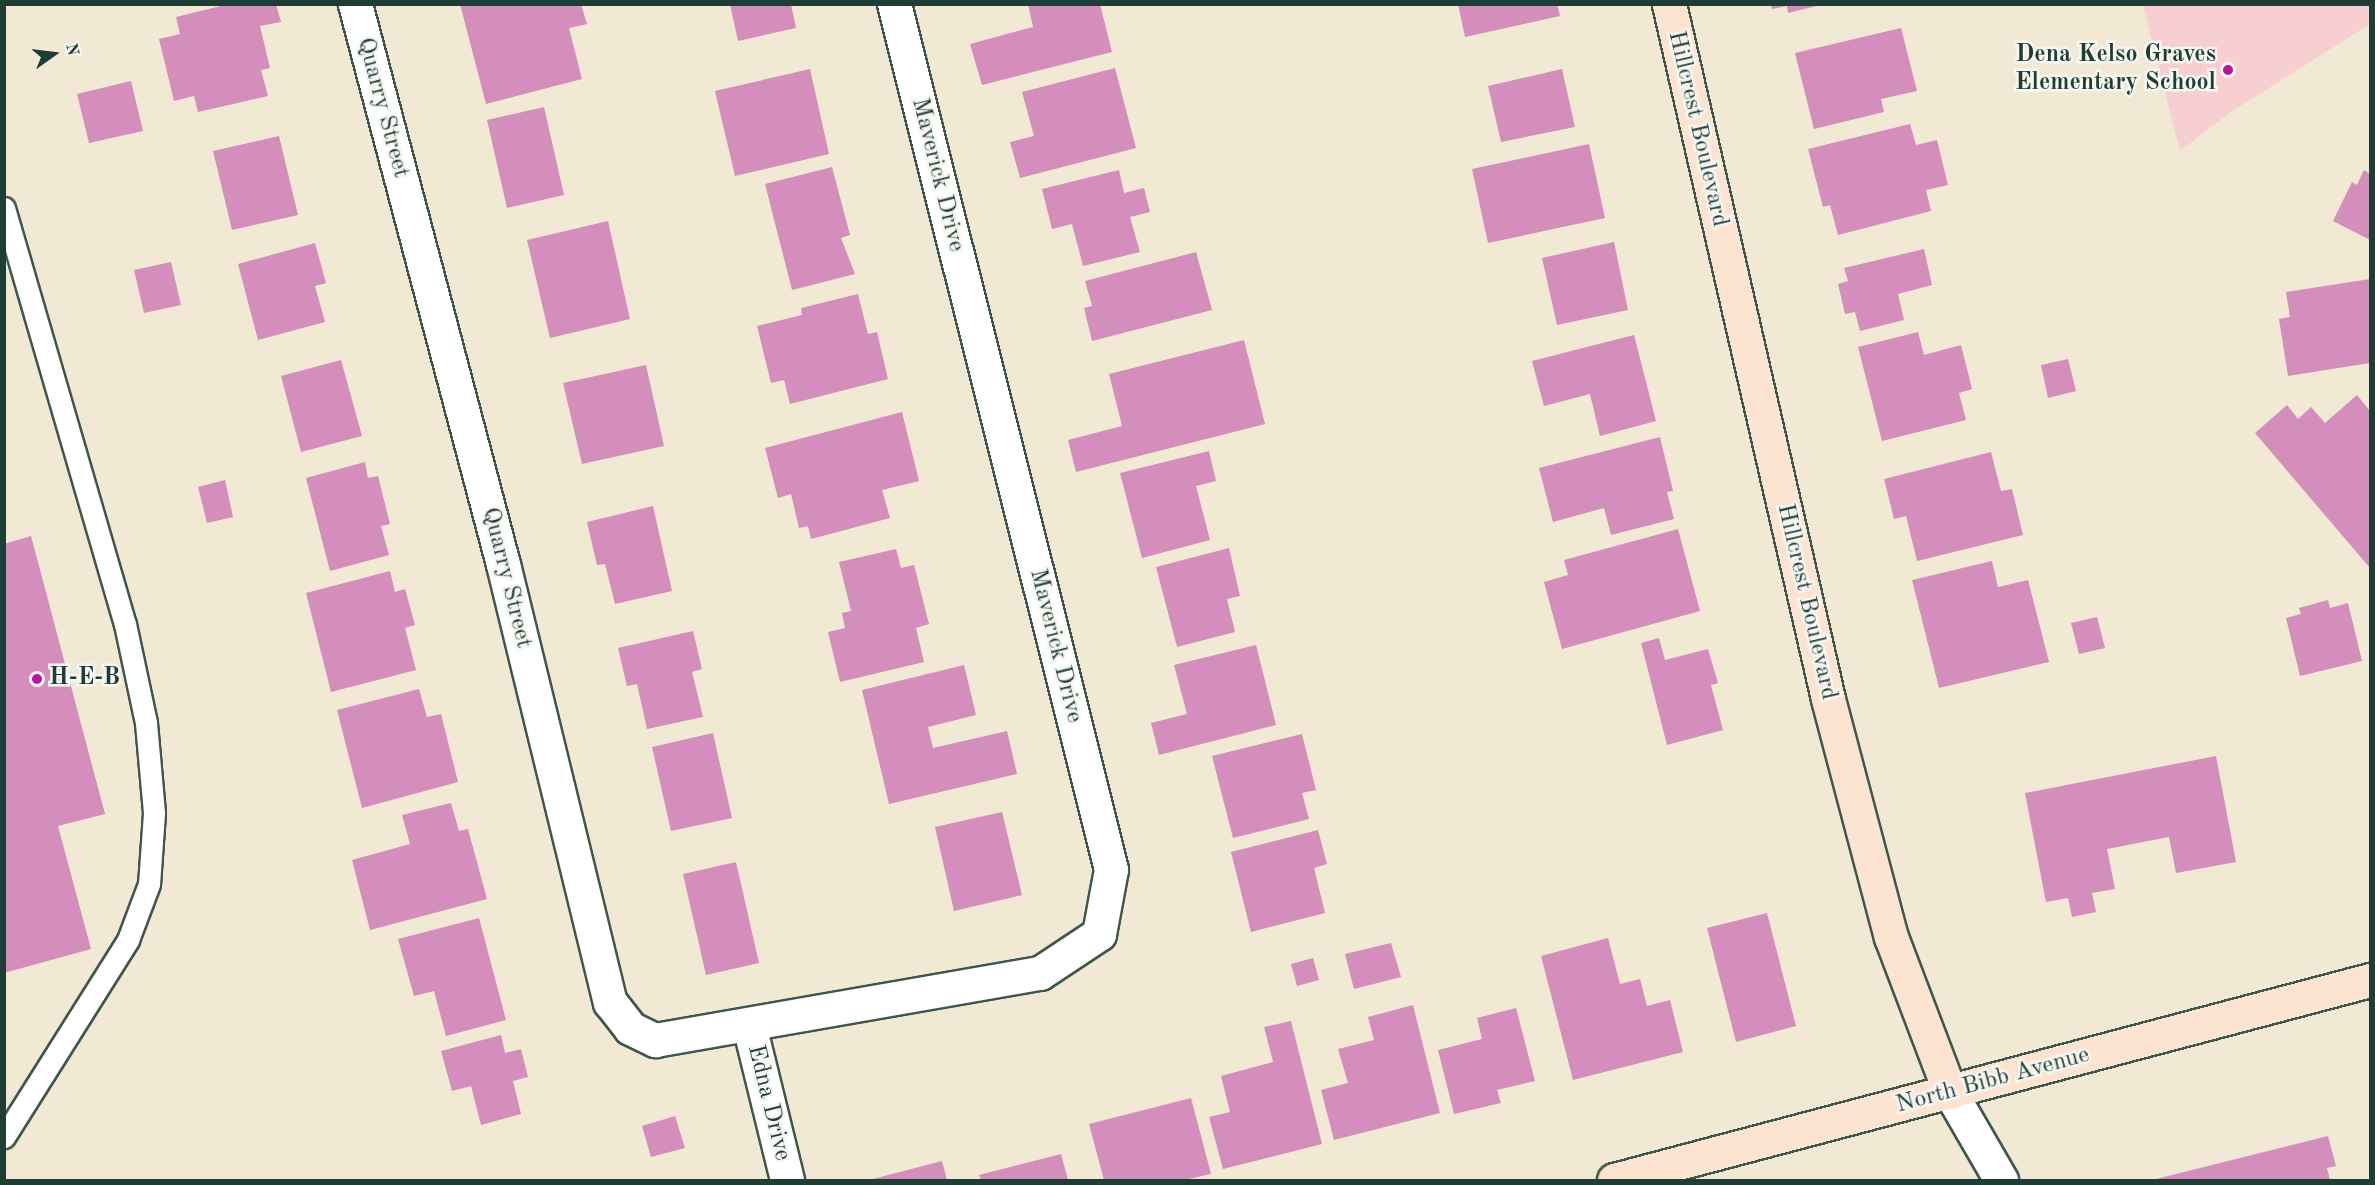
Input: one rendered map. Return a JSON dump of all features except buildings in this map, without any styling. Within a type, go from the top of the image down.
[{"type":"street","name":"Quarry Street","points":[[354,4],[503,564],[610,1002],[630,1028],[655,1040],[749,1025]]},
{"type":"street","name":"Maverick Drive","points":[[749,1025],[1040,973],[1099,934],[1111,868],[894,4]]},
{"type":"street","name":"Hillcrest Boulevard","points":[[1669,4],[1837,733],[1891,937],[1950,1092],[2001,1180]]},
{"type":"street","name":"North Bibb Avenue","points":[[1614,1180],[2370,980]]},
{"type":"street","name":"Edna Drive","points":[[749,1025],[787,1180]]},
{"type":"lane","points":[[4,208],[125,624],[146,723],[154,813],[149,884],[128,940],[4,1137]]},
{"type":"shaded area","name":"Dena Kelso Graves Elementary School","points":[[2143,5],[2370,5],[2370,24],[2231,112],[2180,151]]},
{"type":"place","name":"Dena Kelso Graves Elementary School","points":[[2228,70]]},
{"type":"place","name":"H-E-B","points":[[37,679]]}]
